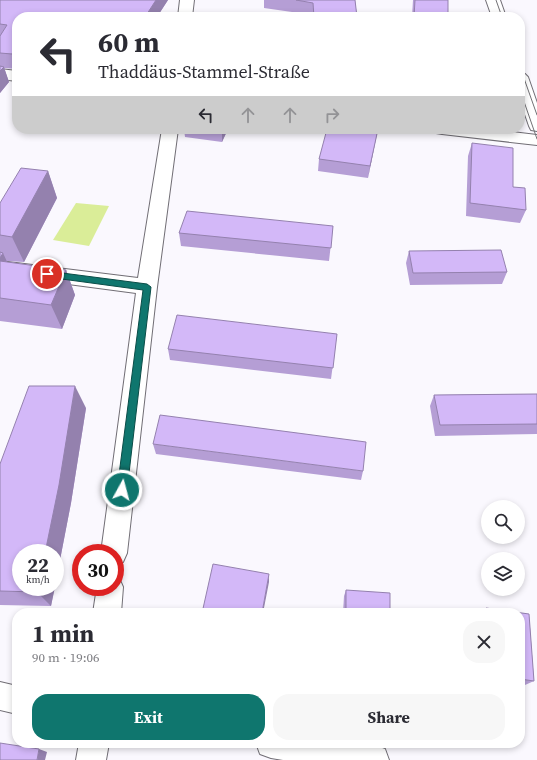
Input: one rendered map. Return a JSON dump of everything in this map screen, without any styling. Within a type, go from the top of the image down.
[{"type":"street","points":[[185,12],[187,0]]},
{"type":"street","points":[[493,0],[497,12]]},
{"type":"street","points":[[0,74],[12,75]]},
{"type":"street","points":[[525,91],[537,126]]},
{"type":"street","points":[[115,544],[147,287],[169,134]]},
{"type":"street","points":[[485,134],[537,140]]},
{"type":"street","points":[[0,268],[147,287]]},
{"type":"street","points":[[108,608],[109,596]]},
{"type":"street","points":[[0,696],[12,699]]},
{"type":"street","points":[[91,760],[93,748]]},
{"type":"street","points":[[301,748],[374,760]]},
{"type":"green space","points":[[76,203],[109,206],[89,246],[53,240]]},
{"type":"building","points":[[0,0],[156,0],[148,12],[12,12],[12,54],[0,53],[0,36],[7,25],[0,24]]},
{"type":"building","points":[[296,0],[355,0],[356,12],[314,12],[313,3]]},
{"type":"building","points":[[415,0],[448,0],[448,12],[414,12]]},
{"type":"building","points":[[326,134],[377,134],[370,166],[319,159]]},
{"type":"building","points":[[472,143],[513,148],[513,187],[525,188],[526,210],[470,203]]},
{"type":"building","points":[[21,168],[48,171],[12,237],[0,235],[0,203]]},
{"type":"building","points":[[187,211],[333,226],[331,248],[179,233]]},
{"type":"building","points":[[501,250],[507,272],[413,273],[409,251]]},
{"type":"building","points":[[0,261],[66,270],[51,305],[0,298]]},
{"type":"building","points":[[177,315],[337,334],[333,368],[168,349]]},
{"type":"building","points":[[29,386],[75,386],[59,485],[47,544],[12,544],[12,591],[0,591],[0,464]]},
{"type":"building","points":[[537,394],[537,424],[440,425],[434,395]]},
{"type":"building","points":[[160,415],[366,442],[363,471],[153,444]]},
{"type":"building","points":[[213,564],[269,574],[263,608],[203,608]]},
{"type":"building","points":[[346,590],[390,593],[390,608],[346,608]]},
{"type":"building","points":[[525,613],[529,614],[534,681],[525,680]]},
{"type":"building","points":[[0,743],[12,745],[12,748],[39,749],[37,760],[0,760]]},
{"type":"tram line","points":[[496,0],[500,12]]},
{"type":"tram line","points":[[525,81],[537,115]]},
{"type":"tram line","points":[[525,104],[537,139]]},
{"type":"route","points":[[47,274],[147,287],[122,490]]}]
